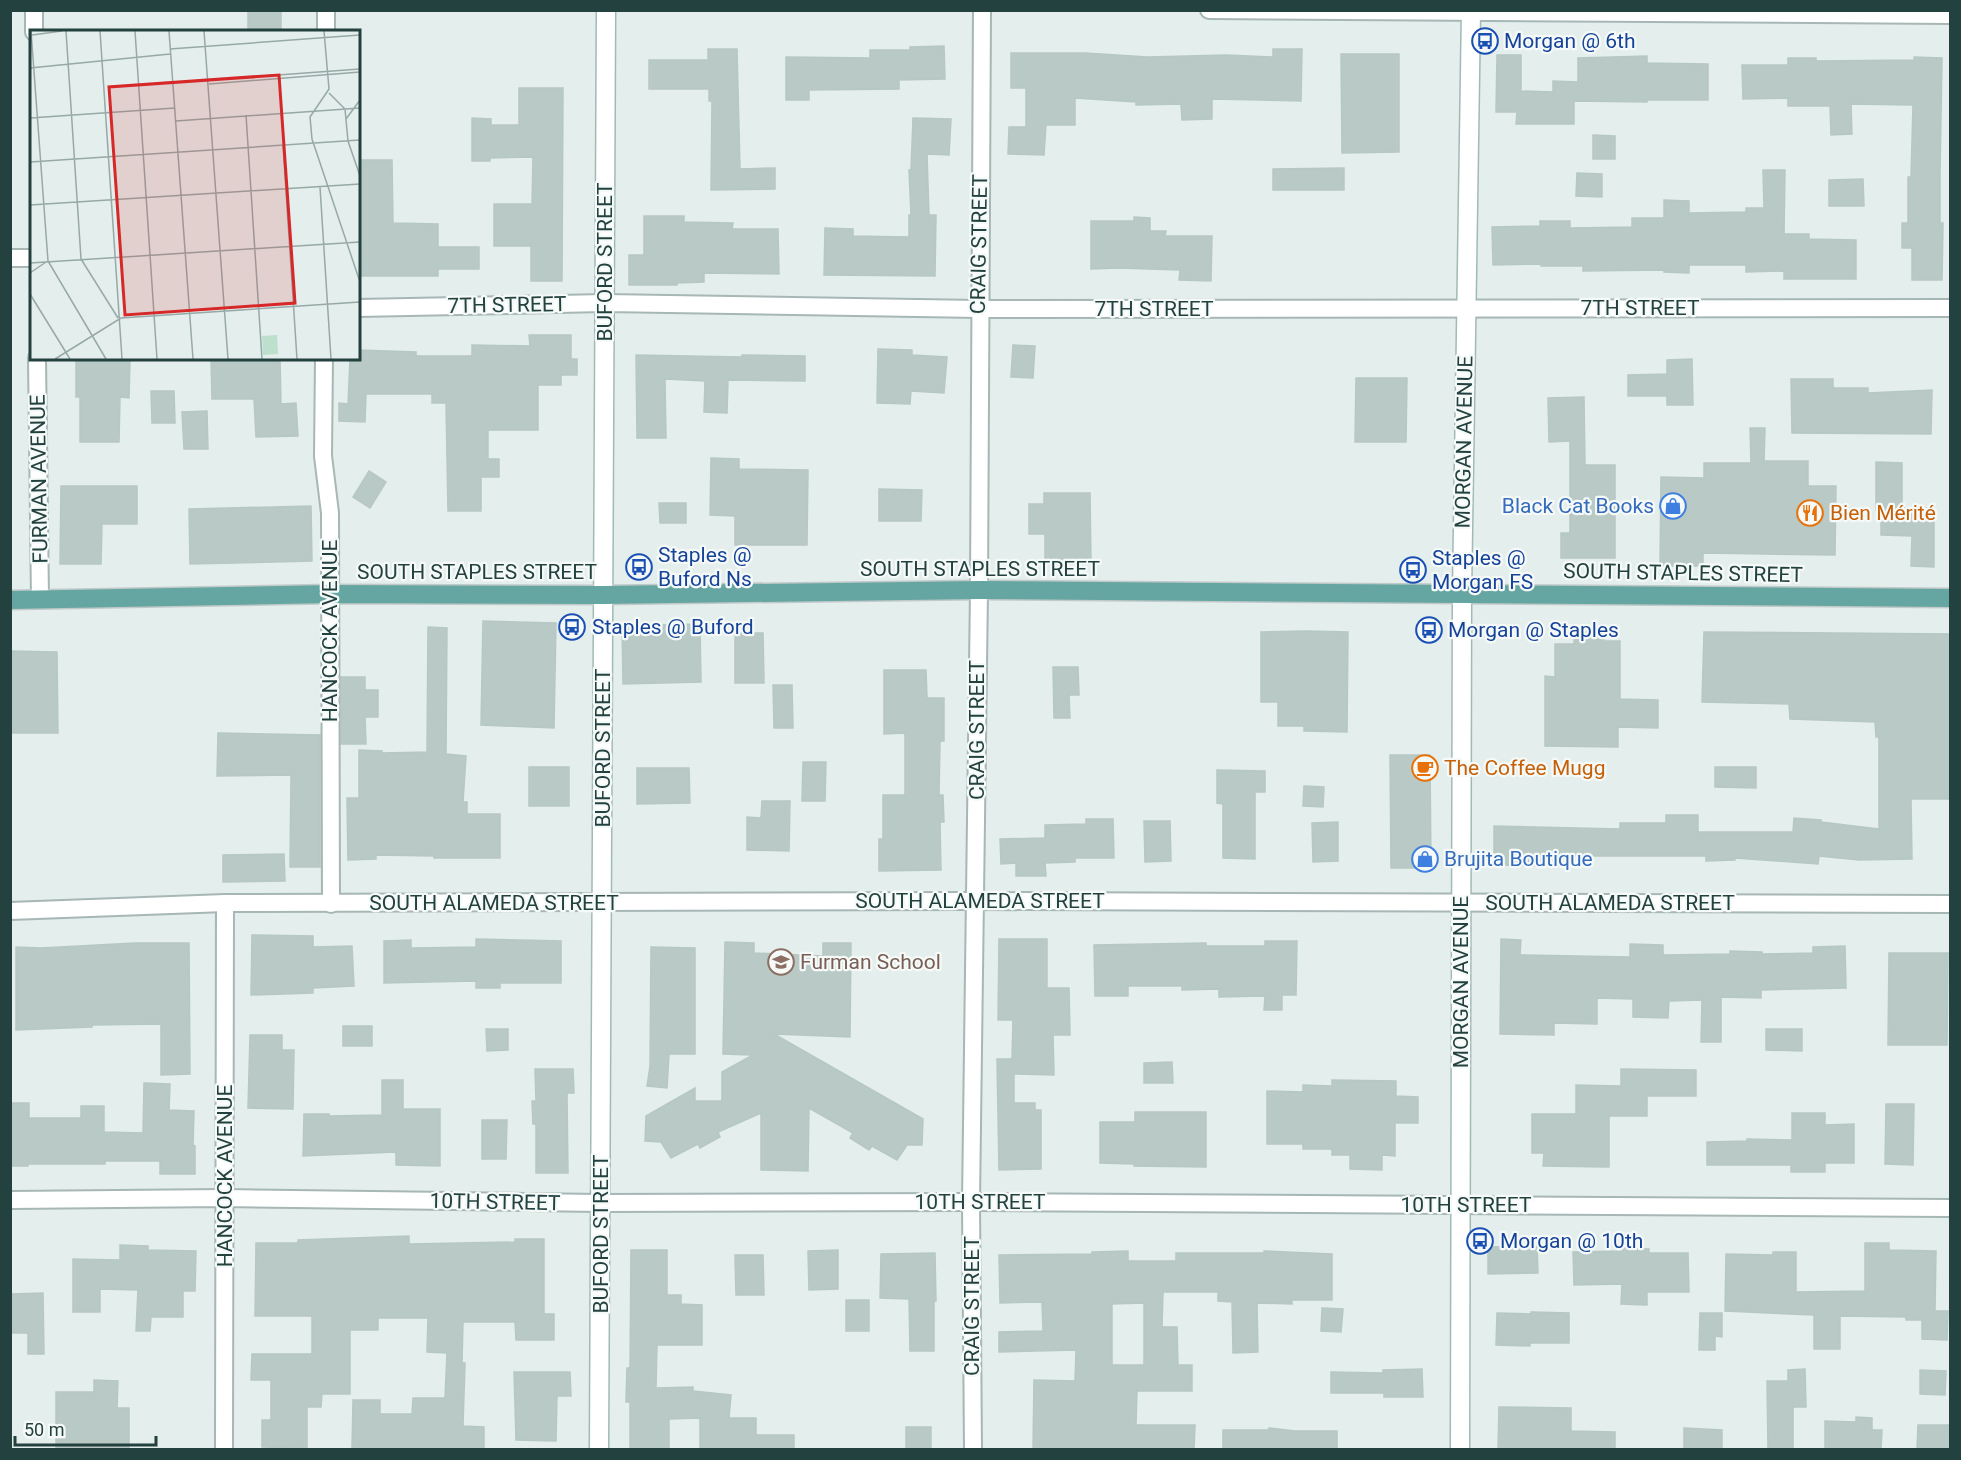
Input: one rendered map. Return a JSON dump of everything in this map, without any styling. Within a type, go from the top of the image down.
[{"type":"main road","name":"SOUTH STAPLES STREET","points":[[10,600],[331,594],[603,595],[978,590],[1950,598]]},
{"type":"street","points":[[34,10],[34,30]]},
{"type":"street","points":[[326,10],[326,30]]},
{"type":"street","name":"BUFORD STREET","points":[[599,1449],[606,10]]},
{"type":"street","name":"CRAIG STREET","points":[[973,1449],[971,1202],[976,901],[982,10]]},
{"type":"street","points":[[1209,10],[1950,15]]},
{"type":"street","name":"MORGAN AVENUE","points":[[1460,1449],[1462,593],[1471,12]]},
{"type":"street","points":[[10,258],[30,258]]},
{"type":"street","name":"7TH STREET","points":[[360,308],[605,303],[979,309],[1950,308]]},
{"type":"street","name":"FURMAN AVENUE","points":[[37,360],[40,599]]},
{"type":"street","name":"HANCOCK AVENUE","points":[[324,360],[323,456],[330,513],[331,904]]},
{"type":"street","name":"SOUTH ALAMEDA STREET","points":[[10,911],[225,903],[976,901],[1950,904]]},
{"type":"street","name":"HANCOCK AVENUE","points":[[224,1449],[225,903]]},
{"type":"street","name":"10TH STREET","points":[[10,1200],[225,1198],[601,1203],[971,1202],[1950,1208]]},
{"type":"building","points":[[248,10],[281,10],[281,30],[248,30]]},
{"type":"building","points":[[944,46],[945,79],[899,80],[899,89],[809,90],[809,100],[786,100],[786,57],[870,58],[870,50],[910,50],[910,47]]},
{"type":"building","points":[[708,49],[737,49],[740,169],[775,168],[775,189],[711,190],[712,101],[709,101],[709,89],[649,89],[649,60],[708,60]]},
{"type":"building","points":[[1273,49],[1302,49],[1301,101],[1212,99],[1212,119],[1182,120],[1181,104],[1136,105],[1136,102],[1075,98],[1075,125],[1046,125],[1044,155],[1008,154],[1009,127],[1026,127],[1026,88],[1011,88],[1011,53],[1085,53],[1148,57],[1226,55],[1273,57]]},
{"type":"building","points":[[1341,54],[1399,54],[1399,152],[1342,153]]},
{"type":"building","points":[[1497,55],[1521,55],[1521,91],[1553,92],[1553,81],[1578,82],[1578,58],[1647,56],[1647,63],[1708,64],[1708,100],[1574,101],[1574,124],[1516,124],[1517,112],[1496,112]]},
{"type":"building","points":[[1914,57],[1942,58],[1940,223],[1943,223],[1942,280],[1912,280],[1912,248],[1902,248],[1902,223],[1908,223],[1908,177],[1911,177],[1913,105],[1851,104],[1852,134],[1831,135],[1830,106],[1788,106],[1788,98],[1743,99],[1742,65],[1788,65],[1788,58],[1816,58],[1816,61],[1914,60]]},
{"type":"building","points":[[519,88],[563,88],[562,281],[531,281],[531,246],[494,246],[494,204],[532,204],[533,157],[490,158],[490,161],[472,161],[472,118],[491,119],[491,125],[519,125]]},
{"type":"building","points":[[913,118],[951,119],[949,155],[927,154],[929,215],[936,215],[935,276],[824,275],[825,228],[853,229],[853,236],[909,237],[909,215],[911,215],[909,170],[911,170]]},
{"type":"building","points":[[1593,135],[1615,136],[1615,159],[1593,159]]},
{"type":"building","points":[[360,160],[392,160],[393,223],[438,224],[438,247],[479,247],[479,269],[438,269],[438,276],[360,276]]},
{"type":"building","points":[[1344,168],[1344,190],[1273,190],[1273,169]]},
{"type":"building","points":[[1763,170],[1785,170],[1784,234],[1809,234],[1809,239],[1856,240],[1856,279],[1784,279],[1784,271],[1746,272],[1746,265],[1689,265],[1689,273],[1664,272],[1664,270],[1583,271],[1583,266],[1541,266],[1541,264],[1493,265],[1492,227],[1540,226],[1540,221],[1570,221],[1570,228],[1632,227],[1632,218],[1664,218],[1664,200],[1689,201],[1689,213],[1746,212],[1746,208],[1764,208]]},
{"type":"building","points":[[1577,173],[1602,174],[1602,197],[1576,196]]},
{"type":"building","points":[[1863,179],[1864,206],[1829,206],[1829,180]]},
{"type":"building","points":[[644,216],[684,216],[684,222],[733,223],[732,229],[778,229],[779,274],[704,273],[704,282],[677,283],[677,285],[629,285],[629,255],[644,255]]},
{"type":"building","points":[[1134,217],[1150,218],[1150,231],[1166,231],[1165,236],[1212,236],[1211,281],[1179,280],[1180,270],[1091,269],[1091,221],[1134,221]]},
{"type":"building","points":[[529,335],[571,335],[571,359],[577,359],[577,375],[561,375],[561,385],[538,385],[538,430],[488,430],[488,459],[499,459],[499,477],[481,477],[481,511],[448,511],[446,403],[432,403],[432,394],[366,394],[365,422],[339,421],[339,403],[348,404],[350,360],[360,360],[360,350],[416,352],[416,356],[472,356],[472,345],[530,346]]},
{"type":"building","points":[[1013,345],[1035,346],[1033,378],[1011,377]]},
{"type":"building","points":[[878,349],[912,350],[912,355],[947,357],[944,393],[911,391],[910,404],[877,403]]},
{"type":"building","points":[[636,355],[805,356],[805,381],[728,380],[727,413],[704,412],[705,381],[665,379],[666,438],[637,438]]},
{"type":"building","points":[[1692,359],[1693,405],[1667,405],[1667,396],[1628,396],[1628,375],[1667,374],[1667,360]]},
{"type":"building","points":[[76,360],[130,360],[129,398],[120,397],[119,442],[80,442],[80,397],[76,397]]},
{"type":"building","points":[[211,360],[280,360],[281,404],[296,403],[298,436],[256,437],[254,399],[212,399]]},
{"type":"building","points":[[1356,378],[1407,378],[1406,442],[1355,442]]},
{"type":"building","points":[[1791,379],[1833,379],[1833,388],[1868,388],[1868,393],[1932,390],[1931,434],[1792,433]]},
{"type":"building","points":[[151,391],[174,391],[175,423],[152,423]]},
{"type":"building","points":[[1584,397],[1585,465],[1615,465],[1615,558],[1561,558],[1561,533],[1570,533],[1570,441],[1549,442],[1548,398]]},
{"type":"building","points":[[207,411],[208,449],[184,449],[182,412]]},
{"type":"building","points":[[1750,428],[1765,428],[1764,461],[1808,461],[1808,486],[1836,486],[1835,555],[1703,553],[1703,566],[1660,566],[1661,477],[1704,478],[1704,463],[1751,463]]},
{"type":"building","points":[[711,458],[739,459],[739,469],[808,470],[807,545],[735,545],[735,516],[710,515]]},
{"type":"building","points":[[1876,462],[1902,463],[1902,508],[1934,508],[1934,567],[1911,566],[1912,536],[1881,535],[1881,510],[1876,510]]},
{"type":"building","points":[[369,471],[386,482],[370,508],[353,497]]},
{"type":"building","points":[[61,486],[137,486],[137,524],[102,524],[101,564],[60,564]]},
{"type":"building","points":[[879,489],[922,490],[921,521],[879,521]]},
{"type":"building","points":[[1044,493],[1090,493],[1091,564],[1045,564],[1045,534],[1029,534],[1029,504],[1044,504]]},
{"type":"building","points":[[659,503],[686,503],[686,523],[660,523]]},
{"type":"building","points":[[311,506],[312,561],[190,564],[189,509]]},
{"type":"building","points":[[483,621],[556,623],[554,728],[481,725]]},
{"type":"building","points":[[700,624],[701,682],[623,684],[622,626]]},
{"type":"building","points":[[428,627],[447,628],[446,754],[466,756],[463,802],[467,802],[467,814],[500,814],[500,858],[376,855],[376,859],[348,860],[347,798],[359,798],[359,750],[382,751],[382,753],[427,752]]},
{"type":"building","points":[[1574,631],[1604,632],[1604,641],[1620,641],[1620,699],[1658,700],[1658,728],[1618,727],[1618,747],[1545,746],[1545,676],[1555,677],[1555,644],[1574,644]]},
{"type":"building","points":[[1261,632],[1348,632],[1347,732],[1304,731],[1304,726],[1278,726],[1278,702],[1261,702]]},
{"type":"building","points":[[1704,632],[1950,634],[1950,799],[1911,799],[1912,859],[1859,860],[1819,856],[1818,864],[1735,858],[1735,860],[1706,861],[1706,856],[1562,856],[1562,866],[1494,865],[1494,826],[1620,829],[1620,823],[1666,823],[1666,815],[1698,815],[1698,832],[1793,832],[1794,818],[1879,829],[1879,737],[1876,737],[1875,722],[1790,719],[1789,704],[1702,702]]},
{"type":"building","points":[[735,633],[763,633],[764,683],[735,683]]},
{"type":"building","points":[[10,651],[57,652],[58,733],[10,733]]},
{"type":"building","points":[[1053,667],[1078,667],[1079,695],[1069,695],[1070,718],[1054,718]]},
{"type":"building","points":[[884,670],[926,670],[927,698],[944,698],[944,741],[940,741],[939,795],[943,795],[944,822],[940,822],[941,870],[879,871],[879,839],[883,839],[883,795],[905,795],[905,733],[884,734]]},
{"type":"building","points":[[341,677],[365,677],[365,690],[378,690],[378,717],[365,717],[366,744],[341,744]]},
{"type":"building","points":[[773,685],[792,685],[793,728],[774,728]]},
{"type":"building","points":[[218,733],[320,735],[320,867],[290,867],[291,775],[217,776]]},
{"type":"building","points":[[1390,755],[1430,755],[1431,868],[1391,868]]},
{"type":"building","points":[[803,762],[826,762],[825,801],[802,801]]},
{"type":"building","points":[[529,767],[569,767],[569,806],[529,806]]},
{"type":"building","points":[[1715,767],[1756,767],[1756,788],[1715,787]]},
{"type":"building","points":[[637,768],[689,768],[690,803],[637,804]]},
{"type":"building","points":[[1217,770],[1265,771],[1265,792],[1255,792],[1255,859],[1223,858],[1223,804],[1217,803]]},
{"type":"building","points":[[1304,786],[1324,787],[1323,807],[1303,806]]},
{"type":"building","points":[[762,801],[790,801],[789,851],[747,850],[747,817],[761,818]]},
{"type":"building","points":[[1086,819],[1113,819],[1114,858],[1075,858],[1075,862],[1045,863],[1046,876],[1016,876],[1016,863],[1001,864],[1000,839],[1045,838],[1045,825],[1086,824]]},
{"type":"building","points":[[1144,821],[1170,821],[1171,861],[1145,862]]},
{"type":"building","points":[[1338,822],[1338,861],[1313,862],[1312,823]]},
{"type":"building","points":[[284,854],[285,881],[223,882],[223,855]]},
{"type":"building","points":[[252,935],[313,936],[313,947],[352,946],[354,986],[313,988],[313,993],[251,995]]},
{"type":"building","points":[[476,939],[561,941],[561,983],[500,983],[500,988],[476,988],[476,981],[384,983],[384,941],[411,940],[411,948],[476,947]]},
{"type":"building","points":[[999,939],[1047,939],[1047,988],[1069,988],[1070,1035],[1053,1035],[1054,1075],[1014,1074],[1014,1103],[1035,1103],[1035,1110],[1041,1110],[1041,1169],[999,1170],[997,1059],[1012,1059],[1013,1020],[998,1020]]},
{"type":"building","points":[[1501,939],[1521,940],[1520,955],[1630,957],[1630,944],[1663,945],[1663,955],[1730,954],[1730,951],[1762,952],[1762,954],[1813,953],[1813,947],[1845,946],[1846,988],[1761,990],[1761,998],[1721,997],[1721,1042],[1701,1042],[1702,1000],[1669,1001],[1668,1018],[1633,1017],[1633,999],[1597,998],[1597,1024],[1554,1023],[1554,1035],[1500,1034]]},
{"type":"building","points":[[1265,941],[1297,941],[1296,995],[1282,995],[1282,1010],[1264,1010],[1265,996],[1219,997],[1219,989],[1182,990],[1182,986],[1128,986],[1128,996],[1095,996],[1094,945],[1206,943],[1206,946],[1265,946]]},
{"type":"building","points":[[725,942],[754,943],[754,953],[823,956],[823,943],[851,943],[850,1037],[774,1034],[923,1119],[922,1145],[907,1145],[897,1160],[872,1146],[869,1150],[850,1138],[853,1133],[809,1108],[808,1171],[761,1170],[761,1113],[718,1132],[720,1137],[700,1148],[698,1144],[671,1158],[661,1142],[645,1141],[646,1116],[695,1088],[695,1101],[722,1101],[722,1072],[753,1055],[723,1054]]},
{"type":"building","points":[[135,943],[189,943],[190,1074],[161,1075],[161,1024],[92,1025],[92,1027],[16,1030],[16,947],[41,948]]},
{"type":"building","points":[[651,947],[695,948],[695,1054],[669,1054],[667,1088],[647,1086],[650,1066]]},
{"type":"building","points":[[1889,953],[1948,953],[1947,1045],[1888,1045]]},
{"type":"building","points":[[343,1026],[372,1026],[372,1046],[343,1046]]},
{"type":"building","points":[[486,1029],[508,1029],[508,1050],[487,1051]]},
{"type":"building","points":[[1766,1029],[1802,1029],[1802,1051],[1766,1050]]},
{"type":"building","points":[[250,1035],[282,1035],[282,1050],[294,1050],[293,1109],[248,1108]]},
{"type":"building","points":[[1172,1062],[1173,1083],[1144,1083],[1144,1063]]},
{"type":"building","points":[[535,1069],[573,1069],[574,1093],[567,1093],[568,1173],[536,1173],[536,1124],[533,1124],[532,1101],[536,1101]]},
{"type":"building","points":[[1621,1069],[1696,1070],[1696,1096],[1647,1096],[1647,1116],[1609,1116],[1609,1167],[1543,1166],[1544,1153],[1532,1153],[1532,1114],[1576,1114],[1576,1085],[1621,1086]]},
{"type":"building","points":[[382,1080],[403,1080],[403,1109],[440,1109],[440,1166],[396,1165],[396,1152],[303,1156],[304,1114],[382,1115]]},
{"type":"building","points":[[1332,1080],[1396,1081],[1396,1096],[1418,1097],[1418,1123],[1395,1123],[1395,1156],[1382,1155],[1382,1170],[1350,1169],[1350,1155],[1332,1155],[1332,1149],[1303,1149],[1303,1144],[1267,1144],[1267,1091],[1303,1092],[1303,1085],[1332,1086]]},
{"type":"building","points":[[144,1083],[170,1084],[169,1110],[194,1111],[195,1174],[160,1174],[160,1161],[105,1161],[105,1164],[10,1166],[10,1103],[29,1103],[29,1118],[81,1118],[81,1106],[104,1106],[104,1132],[143,1133]]},
{"type":"building","points":[[1886,1104],[1914,1104],[1913,1165],[1885,1164]]},
{"type":"building","points":[[1135,1112],[1206,1112],[1206,1167],[1100,1163],[1100,1122],[1135,1122]]},
{"type":"building","points":[[1792,1113],[1825,1113],[1825,1125],[1854,1124],[1854,1163],[1825,1163],[1825,1172],[1791,1172],[1791,1165],[1707,1165],[1707,1142],[1747,1141],[1747,1139],[1792,1140]]},
{"type":"building","points":[[482,1120],[507,1120],[506,1159],[482,1159]]},
{"type":"building","points":[[409,1236],[409,1244],[515,1242],[515,1239],[544,1239],[544,1314],[554,1314],[554,1340],[516,1340],[515,1322],[463,1322],[462,1363],[465,1363],[463,1426],[484,1427],[484,1449],[352,1449],[353,1400],[380,1400],[380,1414],[412,1414],[413,1398],[445,1398],[447,1353],[427,1352],[428,1318],[378,1318],[378,1330],[350,1330],[350,1394],[322,1394],[321,1407],[307,1407],[307,1448],[262,1447],[262,1420],[271,1420],[271,1380],[251,1380],[252,1354],[312,1354],[312,1316],[255,1316],[256,1243],[298,1243],[298,1240]]},
{"type":"building","points":[[1865,1243],[1889,1243],[1889,1250],[1936,1251],[1935,1311],[1948,1311],[1947,1340],[1922,1339],[1922,1320],[1906,1320],[1906,1317],[1840,1316],[1840,1349],[1814,1349],[1814,1315],[1725,1311],[1726,1254],[1773,1255],[1773,1252],[1796,1252],[1796,1292],[1865,1291]]},
{"type":"building","points":[[120,1245],[148,1246],[148,1250],[196,1251],[195,1291],[183,1291],[183,1317],[151,1317],[150,1331],[136,1331],[138,1290],[100,1289],[100,1312],[73,1312],[73,1259],[120,1260]]},
{"type":"building","points":[[1537,1246],[1538,1273],[1488,1274],[1488,1247]]},
{"type":"building","points":[[1623,1248],[1649,1249],[1649,1253],[1688,1253],[1689,1292],[1647,1292],[1647,1305],[1621,1304],[1622,1284],[1574,1285],[1573,1252],[1623,1251]]},
{"type":"building","points":[[631,1250],[667,1250],[667,1295],[681,1295],[681,1304],[702,1305],[702,1345],[657,1345],[656,1388],[693,1387],[693,1391],[731,1395],[729,1418],[756,1418],[756,1435],[794,1435],[794,1449],[700,1449],[700,1418],[669,1419],[669,1449],[630,1449],[630,1402],[626,1402],[627,1368],[630,1368]]},
{"type":"building","points":[[838,1250],[838,1289],[809,1290],[808,1251]]},
{"type":"building","points":[[1128,1251],[1128,1261],[1176,1261],[1176,1253],[1264,1253],[1264,1251],[1332,1254],[1332,1300],[1292,1300],[1292,1304],[1257,1303],[1258,1352],[1233,1353],[1232,1302],[1218,1301],[1218,1292],[1163,1292],[1162,1327],[1177,1327],[1178,1365],[1192,1365],[1192,1391],[1137,1391],[1136,1425],[1195,1425],[1194,1449],[1033,1449],[1034,1380],[1075,1381],[1076,1350],[999,1352],[999,1332],[1043,1331],[1042,1302],[1000,1303],[999,1255],[1092,1254],[1092,1252]],"holes":[[[1144,1303],[1144,1365],[1112,1365],[1112,1304]]]},
{"type":"building","points":[[935,1253],[934,1351],[910,1351],[909,1299],[880,1298],[881,1254]]},
{"type":"building","points":[[735,1255],[763,1255],[764,1295],[736,1295]]},
{"type":"building","points":[[43,1293],[44,1354],[28,1354],[28,1333],[10,1333],[10,1294]]},
{"type":"building","points":[[846,1300],[869,1300],[869,1331],[846,1331]]},
{"type":"building","points":[[1322,1308],[1343,1309],[1341,1332],[1321,1331]]},
{"type":"building","points":[[1531,1312],[1569,1313],[1569,1343],[1530,1343],[1530,1346],[1496,1345],[1497,1313],[1531,1314]]},
{"type":"building","points":[[1700,1313],[1722,1313],[1722,1337],[1715,1336],[1715,1350],[1699,1350]]},
{"type":"building","points":[[1422,1369],[1423,1397],[1384,1397],[1384,1393],[1331,1393],[1331,1372],[1383,1373],[1383,1370]]},
{"type":"building","points":[[1805,1369],[1806,1407],[1793,1407],[1793,1449],[1768,1449],[1767,1381],[1788,1381],[1788,1370]]},
{"type":"building","points":[[1920,1370],[1946,1371],[1945,1395],[1920,1394]]},
{"type":"building","points":[[514,1372],[570,1372],[571,1396],[557,1396],[556,1441],[516,1440]]},
{"type":"building","points":[[94,1380],[118,1381],[117,1408],[129,1408],[129,1449],[56,1449],[56,1392],[94,1392]]},
{"type":"building","points":[[1499,1407],[1571,1408],[1571,1431],[1615,1432],[1615,1449],[1498,1449]]},
{"type":"building","points":[[1856,1417],[1872,1418],[1872,1430],[1882,1430],[1881,1449],[1825,1449],[1825,1421],[1856,1422]]},
{"type":"building","points":[[1918,1425],[1950,1425],[1950,1449],[1917,1449]]},
{"type":"building","points":[[906,1427],[931,1427],[931,1449],[906,1449]]},
{"type":"building","points":[[1269,1428],[1295,1431],[1337,1431],[1337,1449],[1223,1449],[1223,1430],[1268,1430]]},
{"type":"building","points":[[1684,1428],[1722,1430],[1722,1449],[1684,1449]]},
{"type":"place","name":"Morgan @ 6th","points":[[1485,41]]},
{"type":"place","name":"Black Cat Books","points":[[1673,506]]},
{"type":"place","name":"Bien Mérité","points":[[1810,513]]},
{"type":"place","name":"Staples @ Buford Ns","points":[[639,567]]},
{"type":"place","name":"Staples @ Morgan FS","points":[[1413,570]]},
{"type":"place","name":"Staples @ Buford","points":[[572,627]]},
{"type":"place","name":"Morgan @ Staples","points":[[1429,630]]},
{"type":"place","name":"The Coffee Mugg","points":[[1425,768]]},
{"type":"place","name":"Brujita Boutique","points":[[1425,859]]},
{"type":"place","name":"Furman School","points":[[781,962]]},
{"type":"place","name":"Morgan @ 10th","points":[[1480,1241]]}]
